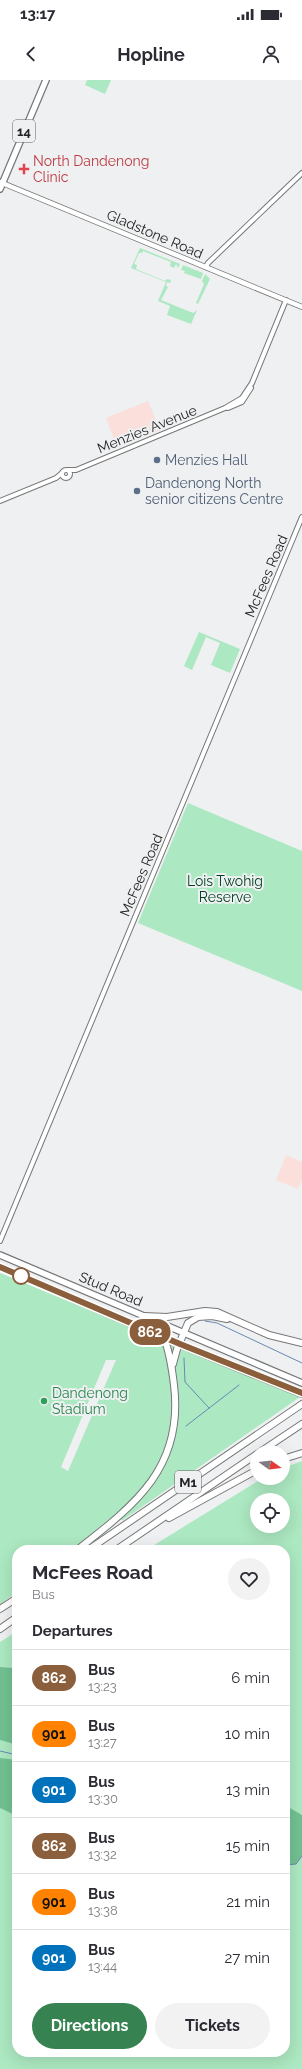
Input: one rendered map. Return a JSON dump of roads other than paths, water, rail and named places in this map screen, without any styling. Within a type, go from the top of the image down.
[{"type":"highway","points":[[144,1316],[168,1317],[205,1311],[217,1312],[269,1335],[302,1343]]},
{"type":"highway","points":[[172,1375],[173,1360],[185,1334],[188,1323],[198,1317],[212,1316],[238,1321]]},
{"type":"highway","points":[[83,1545],[130,1507],[145,1491],[168,1452],[174,1432],[176,1414],[169,1349],[164,1338]]},
{"type":"highway","name":"M1","points":[[95,1545],[302,1404]]},
{"type":"highway","points":[[270,1445],[302,1424]]},
{"type":"highway","points":[[290,1457],[302,1453]]},
{"type":"highway","name":"M1","points":[[123,1545],[250,1459]]},
{"type":"highway","points":[[141,1533],[250,1474]]},
{"type":"highway","points":[[0,1609],[12,1601]]},
{"type":"highway","points":[[0,1629],[12,1621]]},
{"type":"main road","name":"14","points":[[0,189],[1,182],[46,80]]},
{"type":"main road","name":"Gladstone Road","points":[[1,182],[302,307]]},
{"type":"main road","name":"Stud Road","points":[[0,1255],[302,1383]]},
{"type":"main road","name":"Stud Road","points":[[0,1268],[164,1338],[302,1394]]},
{"type":"street","points":[[206,267],[208,263],[302,173]]},
{"type":"street","name":"Menzies Avenue","points":[[69,473],[225,408],[238,405],[250,392],[252,383],[286,300]]},
{"type":"street","points":[[0,501],[63,475],[67,477],[69,473],[65,470],[63,475]]},
{"type":"street","name":"McFees Road","points":[[0,1241],[302,517]]},
{"type":"waterway","points":[[205,1321],[217,1323],[302,1363]]},
{"type":"waterway","points":[[184,1358],[185,1382],[209,1408]]},
{"type":"waterway","points":[[186,1426],[239,1385]]},
{"type":"waterway","points":[[0,1751],[12,1754]]},
{"type":"waterway","points":[[290,1865],[296,1864],[302,1856]]},
{"type":"place","name":"North Dandenong Clinic","points":[[24,169]]},
{"type":"place","name":"Menzies Hall","points":[[157,460]]},
{"type":"place","name":"Dandenong North senior citizens Centre","points":[[137,491]]},
{"type":"place","name":"Dandenong Stadium","points":[[44,1401]]},
{"type":"park label","name":"Lois Twohig Reserve","points":[[225,890]]}]
